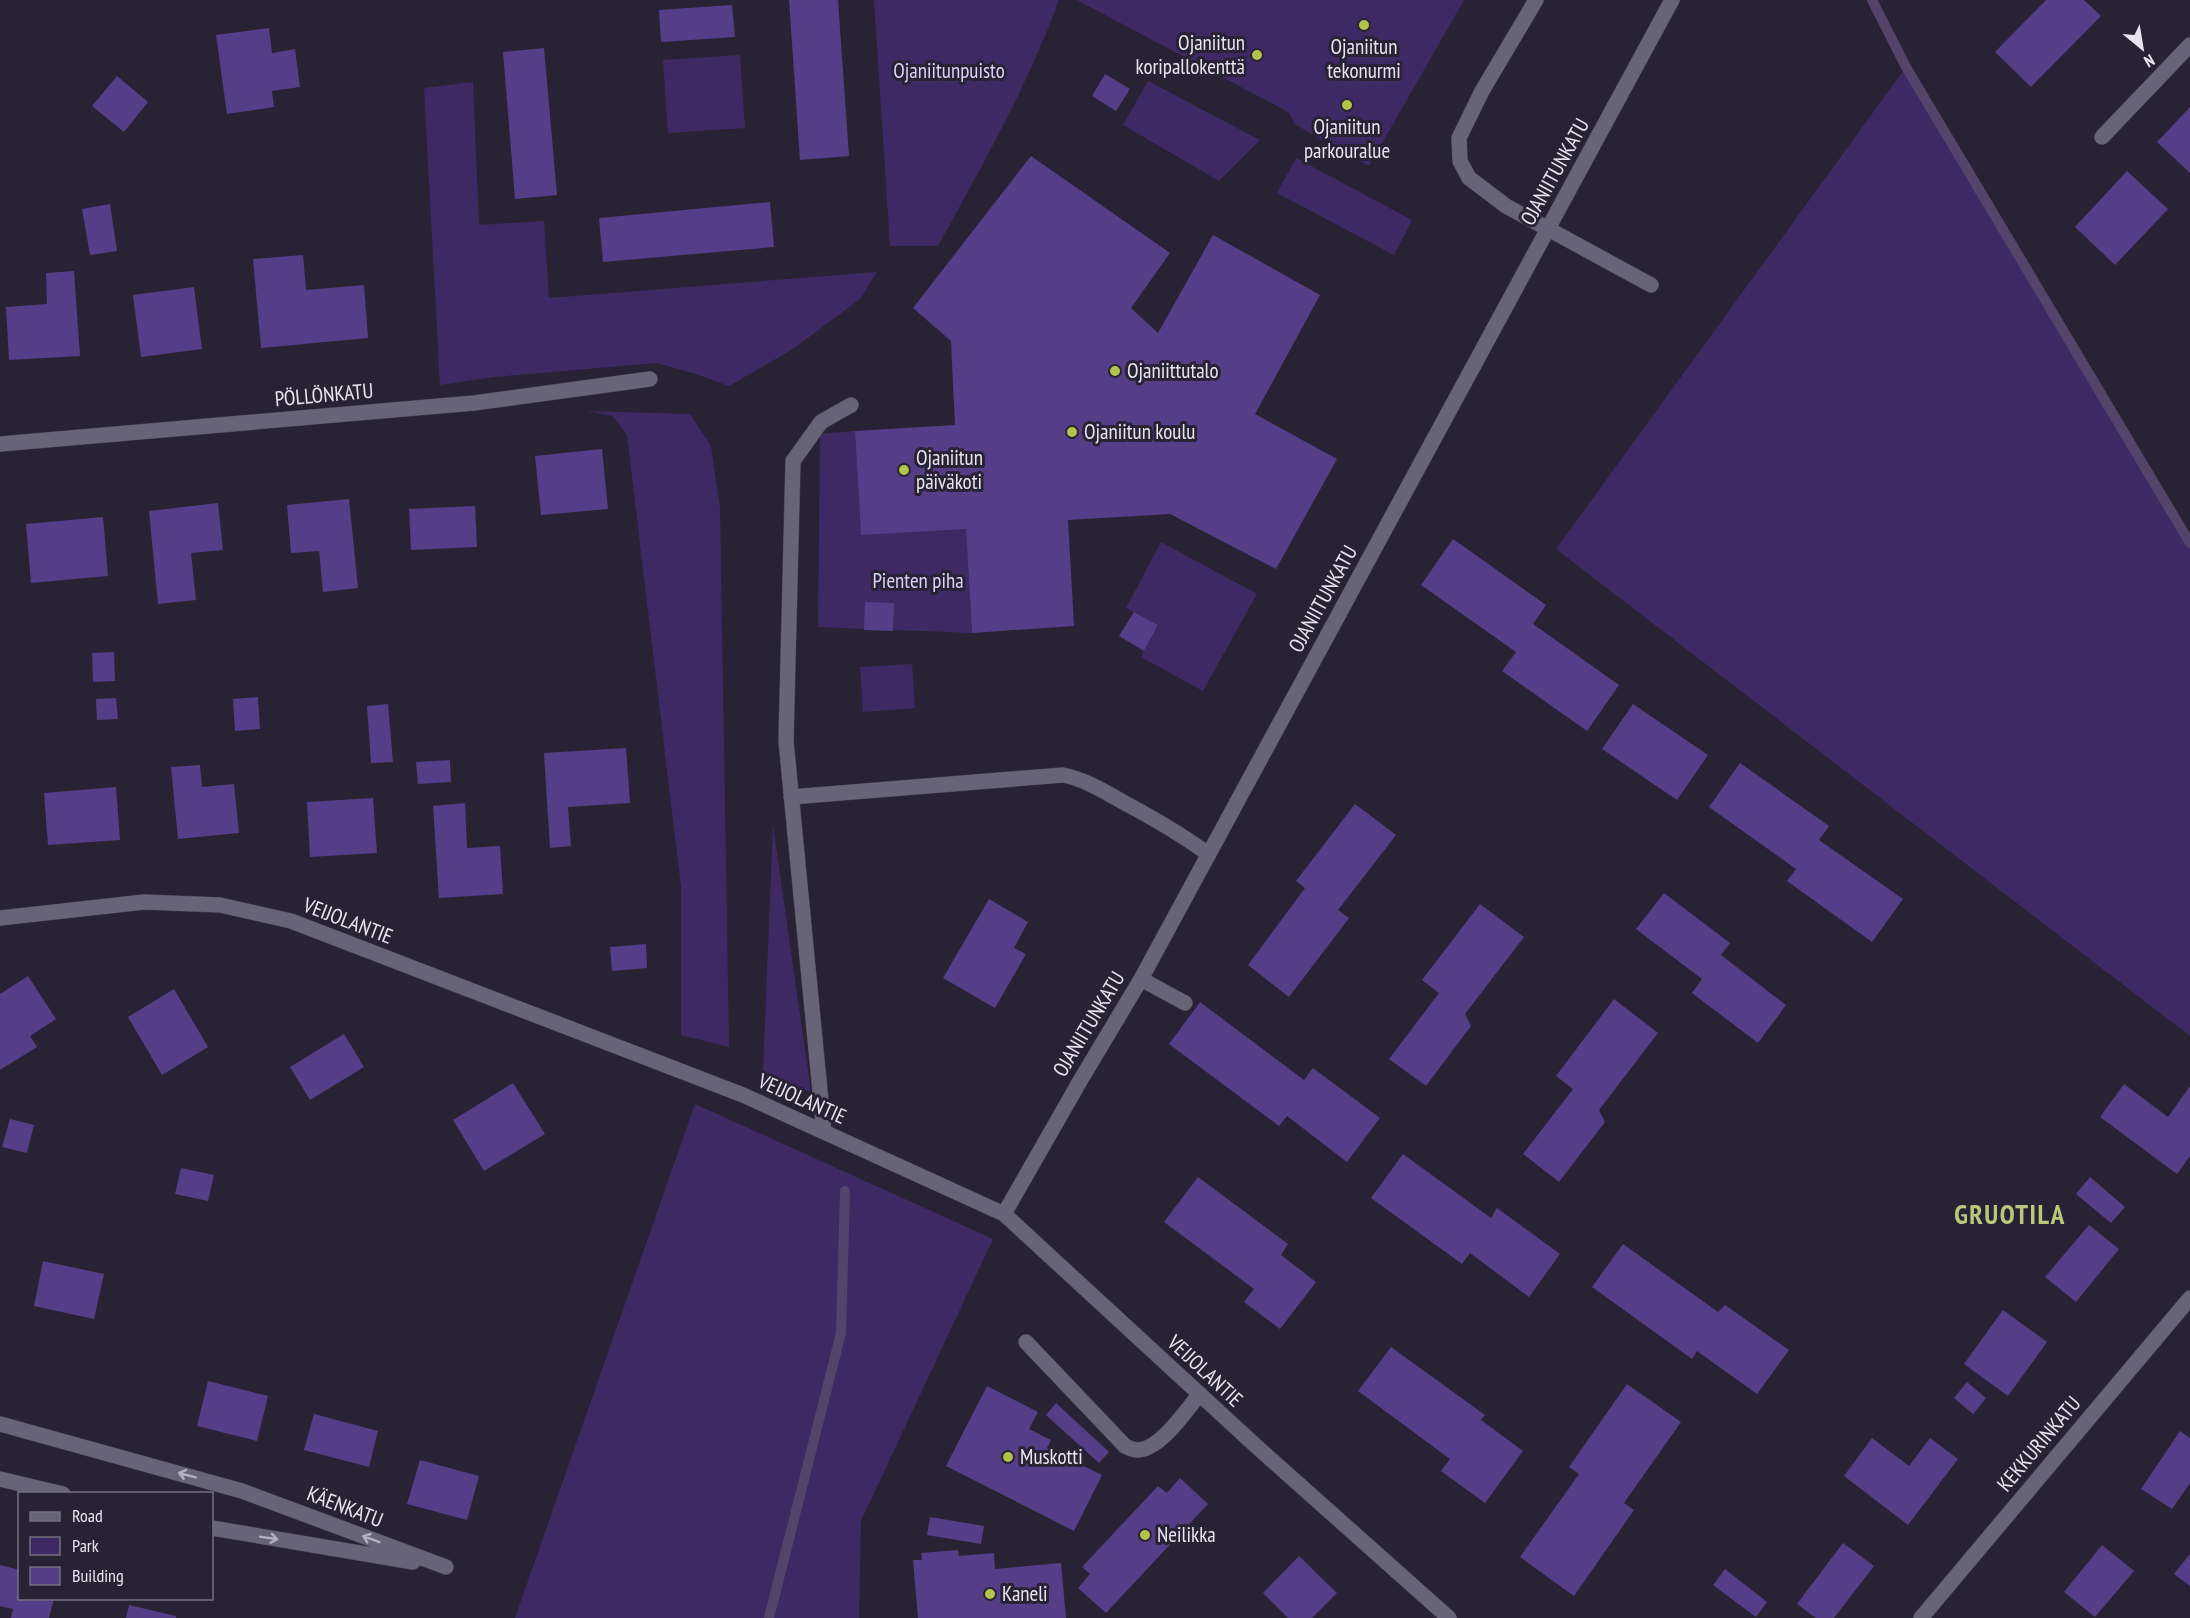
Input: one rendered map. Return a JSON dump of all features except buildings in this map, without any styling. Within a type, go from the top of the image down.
[{"type":"street","points":[[1536,0],[1482,91],[1459,138],[1460,161],[1469,178],[1506,206],[1651,285]]},
{"type":"street","name":"OJANIITUNKATU","points":[[1004,1214],[1141,979],[1672,0]]},
{"type":"street","points":[[2103,137],[2190,45]]},
{"type":"street","name":"PÖLLÖNKATU","points":[[0,444],[474,403],[650,379]]},
{"type":"street","points":[[824,1132],[786,741],[794,461],[821,422],[851,405]]},
{"type":"street","points":[[791,797],[1063,775],[1075,777],[1109,794],[1178,832],[1208,854]]},
{"type":"street","name":"VEIJOLANTIE","points":[[0,918],[144,902],[220,905],[291,921],[743,1095],[1004,1214],[1256,1446],[1449,1618]]},
{"type":"street","points":[[1141,979],[1185,1003]]},
{"type":"street","name":"KEKKURINKATU","points":[[1921,1618],[2190,1298]]},
{"type":"street","points":[[1026,1342],[1125,1446],[1137,1451],[1151,1446],[1164,1437],[1200,1394]]},
{"type":"street","name":"KÄENKATU","points":[[0,1424],[242,1491],[446,1567],[213,1528]]},
{"type":"street","points":[[0,1479],[55,1492]]},
{"type":"green space","name":"Ojaniitunpuisto","points":[[874,0],[1059,0],[1019,94],[938,246],[890,246]]},
{"type":"green space","points":[[1077,0],[1464,0],[1369,166],[1296,125],[1288,112]]},
{"type":"green space","points":[[740,55],[745,128],[668,133],[663,60]]},
{"type":"green space","points":[[1906,67],[2190,543],[2190,1036],[1556,549]]},
{"type":"green space","points":[[1148,81],[1260,140],[1219,181],[1123,125]]},
{"type":"green space","points":[[473,82],[479,225],[544,221],[549,298],[877,272],[860,299],[793,349],[729,386],[657,363],[494,377],[440,385],[424,88]]},
{"type":"green space","points":[[1296,158],[1412,220],[1394,255],[1277,193]]},
{"type":"green space","points":[[586,411],[690,414],[711,446],[720,508],[729,1047],[681,1035],[681,887],[627,435],[613,416]]},
{"type":"green space","name":"Pienten piha","points":[[855,431],[861,534],[966,529],[972,633],[818,627],[820,434]]},
{"type":"green space","points":[[1161,542],[1257,594],[1203,691],[1141,657],[1158,625],[1126,608]]},
{"type":"green space","points":[[912,664],[915,708],[863,712],[860,667]]},
{"type":"green space","points":[[773,825],[811,1092],[763,1072]]},
{"type":"green space","points":[[695,1104],[993,1239],[861,1521],[859,1618],[515,1618]]},
{"type":"waterway","points":[[1872,0],[1906,67],[2190,543]]},
{"type":"waterway","points":[[769,1618],[841,1333],[845,1191]]},
{"type":"place","name":"Ojaniitun tekonurmi","points":[[1364,25]]},
{"type":"place","name":"Ojaniitun koripallokenttä","points":[[1257,55]]},
{"type":"place","name":"Ojaniitun parkouralue","points":[[1347,105]]},
{"type":"place","name":"Ojaniittutalo","points":[[1115,371]]},
{"type":"place","name":"Ojaniitun koulu","points":[[1072,432]]},
{"type":"place","name":"Ojaniitun päiväkoti","points":[[904,470]]},
{"type":"place","name":"Muskotti","points":[[1008,1457]]},
{"type":"place","name":"Neilikka","points":[[1145,1535]]},
{"type":"place","name":"Kaneli","points":[[990,1594]]},
{"type":"district","name":"GRUOTILA","points":[[2010,1215]]}]
